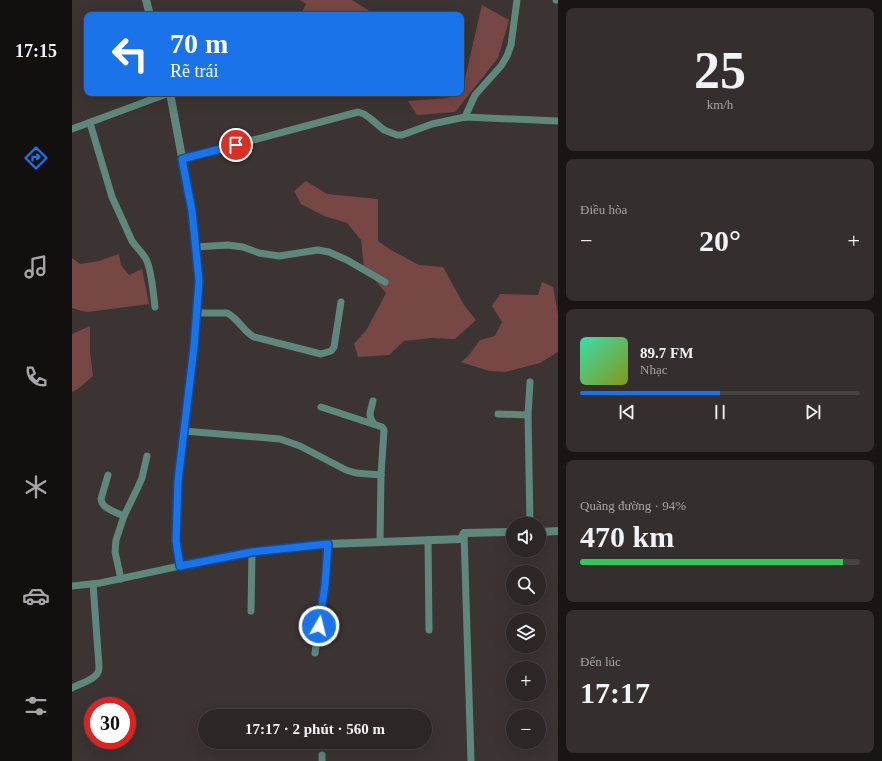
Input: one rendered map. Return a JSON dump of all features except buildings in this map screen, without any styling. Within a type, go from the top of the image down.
[{"type":"street","points":[[146,0],[149,12]]},
{"type":"street","points":[[465,117],[474,96],[501,66],[507,56],[511,45],[517,0]]},
{"type":"street","points":[[72,129],[161,96]]},
{"type":"street","points":[[170,96],[192,211],[199,281],[194,347],[178,481],[176,541],[180,566]]},
{"type":"street","points":[[182,159],[358,112],[364,114],[384,130],[396,135],[402,135],[432,124],[465,117],[558,121]]},
{"type":"street","points":[[90,123],[116,207],[132,241],[148,263],[155,307]]},
{"type":"street","points":[[196,247],[228,245],[243,247],[259,253],[279,256],[318,250],[329,252],[347,260],[385,282]]},
{"type":"street","points":[[197,313],[231,315],[247,332],[254,337],[321,354],[331,351],[334,347],[341,302]]},
{"type":"street","points":[[530,382],[528,414],[530,517]]},
{"type":"street","points":[[373,401],[370,419],[374,424]]},
{"type":"street","points":[[321,407],[382,426],[384,430],[381,474],[380,541]]},
{"type":"street","points":[[498,414],[528,414]]},
{"type":"street","points":[[184,431],[280,439],[300,446],[346,470],[381,474]]},
{"type":"street","points":[[121,579],[115,546],[124,516],[142,478],[147,456]]},
{"type":"street","points":[[108,475],[101,502],[104,506],[124,516]]},
{"type":"street","points":[[546,531],[558,530]]},
{"type":"street","points":[[464,533],[506,532]]},
{"type":"street","points":[[72,586],[121,579],[252,552],[328,544],[461,539],[464,533]]},
{"type":"street","points":[[464,533],[471,761]]},
{"type":"street","points":[[428,540],[428,630]]},
{"type":"street","points":[[315,653],[325,585],[328,544]]},
{"type":"street","points":[[251,611],[252,552]]},
{"type":"street","points":[[72,688],[91,679],[98,672],[99,666],[93,584]]},
{"type":"shaded area","points":[[300,0],[352,0],[370,12],[302,12],[306,4]]},
{"type":"shaded area","points":[[482,5],[509,20],[498,58],[455,112],[417,115],[408,101],[448,98],[450,96],[464,96],[465,78]]},
{"type":"shaded area","points":[[306,181],[327,194],[378,199],[378,241],[419,265],[443,267],[464,305],[476,320],[455,339],[431,338],[404,341],[389,355],[358,357],[354,344],[367,329],[386,293],[364,268],[361,240],[347,223],[324,216],[301,204],[294,191]]},
{"type":"shaded area","points":[[119,254],[121,265],[129,275],[142,269],[149,304],[88,312],[72,308],[72,258],[80,264],[99,261]]},
{"type":"shaded area","points":[[542,282],[553,287],[558,314],[558,352],[540,363],[505,372],[489,371],[461,362],[469,355],[480,340],[495,336],[502,322],[492,306],[500,294],[538,295]]},
{"type":"shaded area","points":[[90,326],[90,352],[93,376],[78,389],[72,392],[72,334]]},
{"type":"route","points":[[236,145],[182,159],[192,211],[199,281],[194,347],[178,481],[176,541],[180,566],[252,552],[328,544],[325,585],[319,626]]}]
